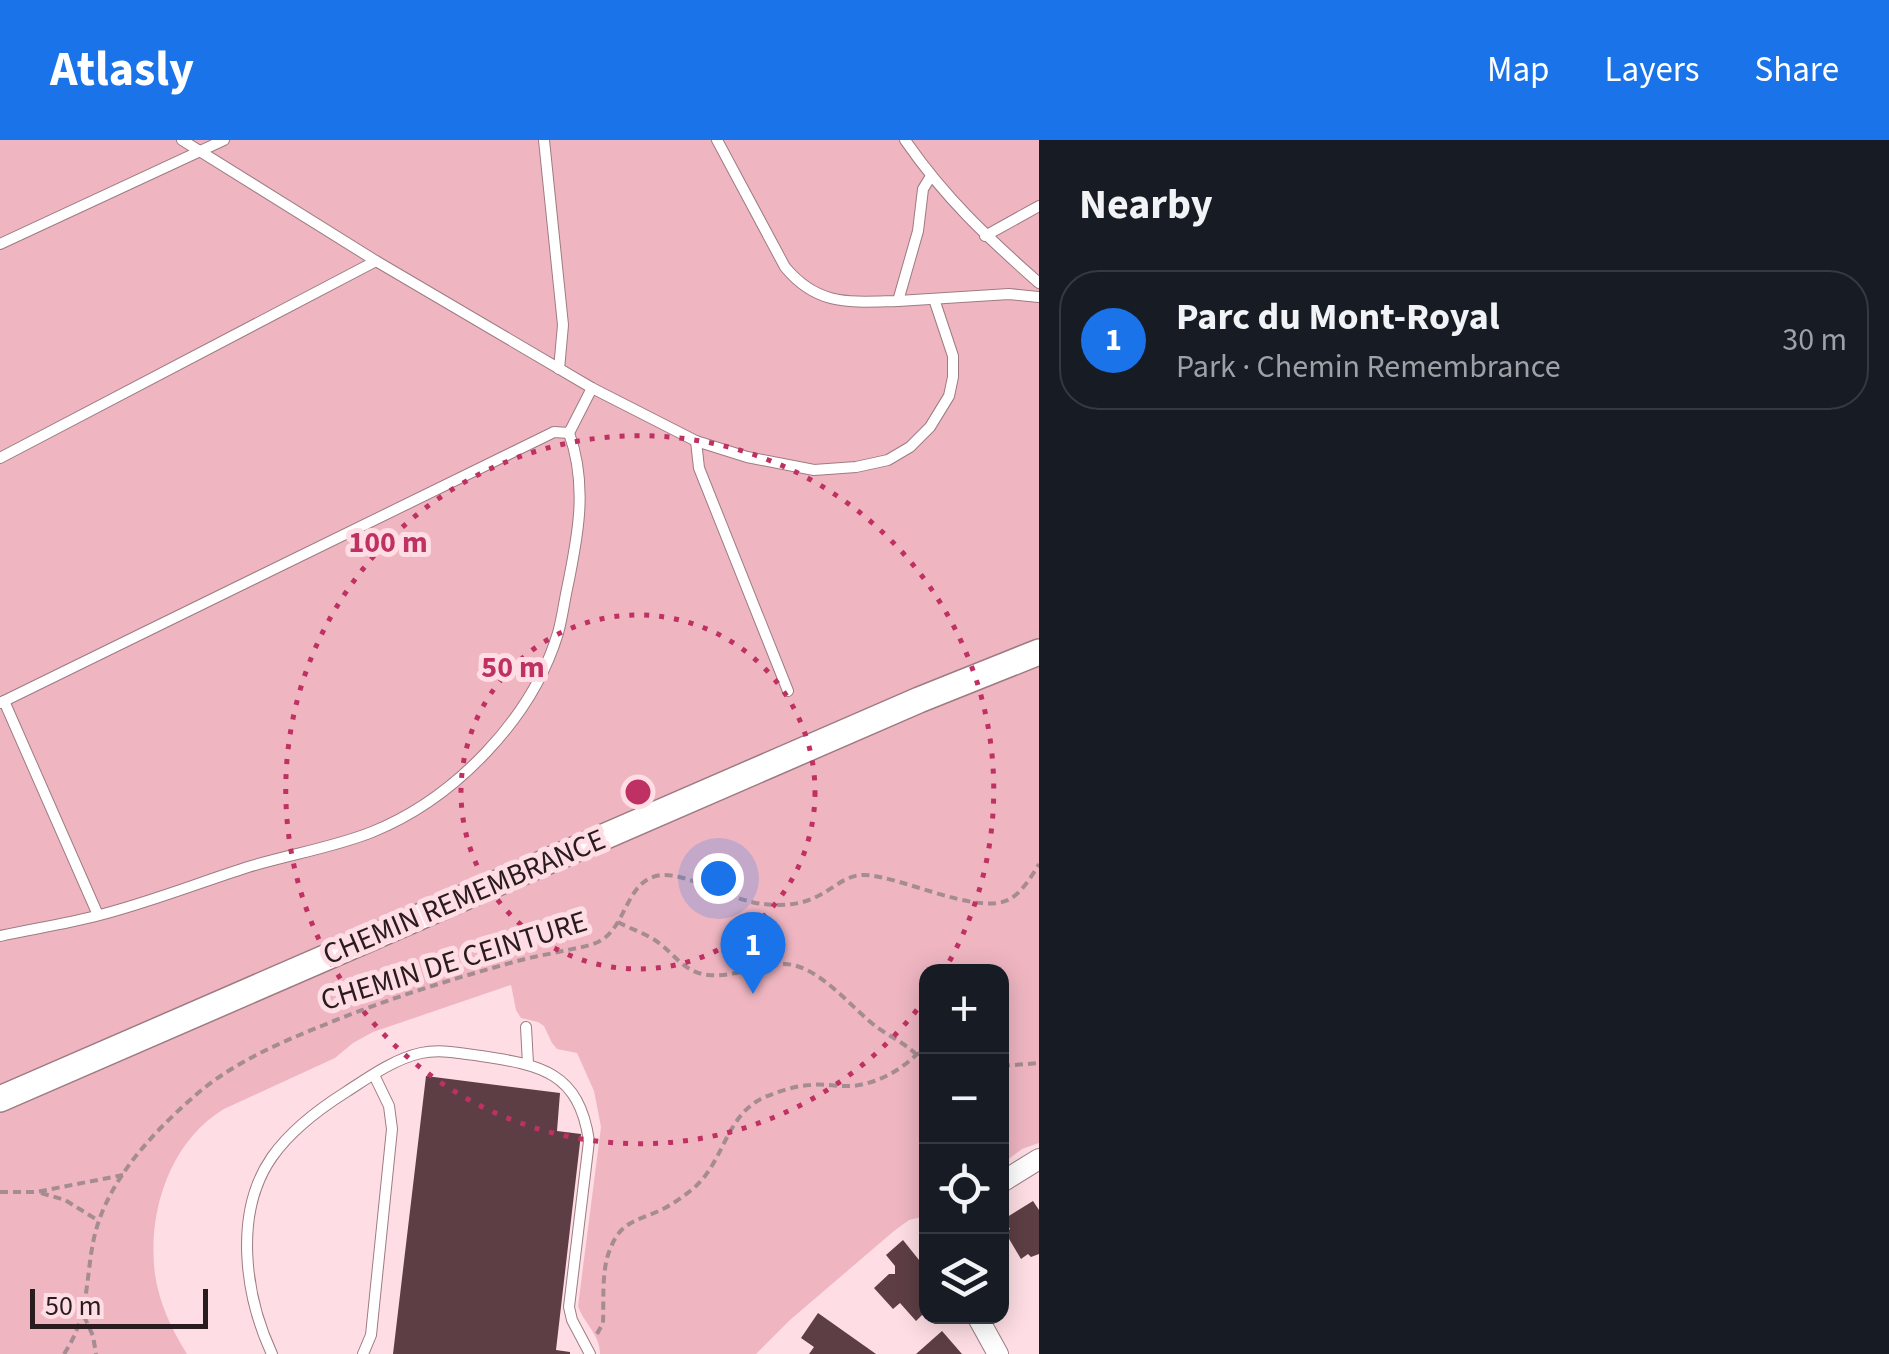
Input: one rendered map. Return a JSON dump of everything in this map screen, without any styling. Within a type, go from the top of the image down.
[{"type":"street","name":"CHEMIN REMEMBRANCE","points":[[0,1098],[918,700],[1039,652]]},
{"type":"street","points":[[1009,1178],[1039,1159]]},
{"type":"street","points":[[981,1324],[998,1354]]},
{"type":"lane","points":[[182,140],[376,261],[592,388],[696,442],[747,457],[814,470],[888,460],[910,447],[930,428],[951,387],[953,356],[934,299]]},
{"type":"lane","points":[[0,244],[224,140]]},
{"type":"lane","points":[[544,140],[563,324],[559,368]]},
{"type":"lane","points":[[718,140],[786,267],[798,282],[842,302],[1009,294],[1039,297]]},
{"type":"lane","points":[[906,140],[930,176],[984,236],[1039,283]]},
{"type":"lane","points":[[898,301],[918,231],[923,188],[930,176]]},
{"type":"lane","points":[[984,236],[1039,206]]},
{"type":"lane","points":[[0,458],[376,261]]},
{"type":"lane","points":[[0,936],[98,916],[372,832],[454,784],[514,718],[558,634],[579,530],[580,469],[569,432],[592,388]]},
{"type":"lane","points":[[98,916],[2,702],[554,432],[569,432]]},
{"type":"lane","points":[[696,442],[699,468],[788,691]]},
{"type":"lane","points":[[526,1026],[528,1064]]},
{"type":"lane","points":[[272,1354],[260,1327],[248,1279],[249,1232],[257,1188],[272,1157],[299,1126],[374,1075],[404,1058],[456,1052],[546,1070],[576,1100],[587,1128],[588,1155],[569,1308],[590,1354]]},
{"type":"lane","points":[[363,1354],[372,1334],[392,1129],[388,1106],[374,1075]]},
{"type":"path","name":"CHEMIN DE CEINTURE","points":[[64,1354],[83,1313],[99,1221],[123,1175],[158,1131],[190,1100],[255,1055],[360,1010],[429,986],[586,946],[611,934],[640,885],[661,875],[760,904],[789,906],[815,898],[861,874],[984,903],[1012,898],[1039,864]]},
{"type":"path","points":[[618,922],[659,943],[677,962],[701,974],[716,976],[758,966],[789,964],[805,970],[835,990],[878,1028],[919,1054]]},
{"type":"path","points":[[596,1336],[603,1323],[609,1249],[620,1230],[691,1191],[710,1173],[717,1152],[738,1117],[751,1104],[802,1086],[864,1084],[904,1067],[916,1054]]},
{"type":"path","points":[[1009,1065],[1039,1062]]},
{"type":"path","points":[[0,1192],[36,1192],[123,1175]]},
{"type":"path","points":[[36,1192],[65,1200],[99,1221]]},
{"type":"path","points":[[83,1313],[96,1354]]},
{"type":"shaded area","points":[[0,140],[1039,140],[1039,1143],[1009,1159],[1009,964],[919,964],[919,1218],[894,1231],[756,1354],[600,1354],[578,1306],[601,1127],[594,1091],[577,1053],[557,1049],[544,1026],[521,1018],[511,985],[373,1032],[335,1058],[224,1109],[189,1140],[166,1181],[153,1251],[163,1306],[187,1354],[0,1354]]},
{"type":"building","points":[[426,1076],[560,1093],[557,1131],[581,1134],[556,1350],[570,1354],[393,1354]]},
{"type":"building","points":[[1033,1201],[1039,1210],[1039,1254],[1021,1259],[1009,1239],[1009,1216]]},
{"type":"building","points":[[903,1240],[919,1260],[916,1321],[900,1303],[893,1309],[874,1288],[889,1274],[895,1274],[895,1266],[886,1255]]},
{"type":"building","points":[[818,1313],[876,1354],[809,1354],[814,1347],[801,1338]]},
{"type":"building","points":[[942,1331],[962,1354],[916,1354]]},
{"type":"place","name":"Parc du Mont-Royal","points":[[753,994]]}]
